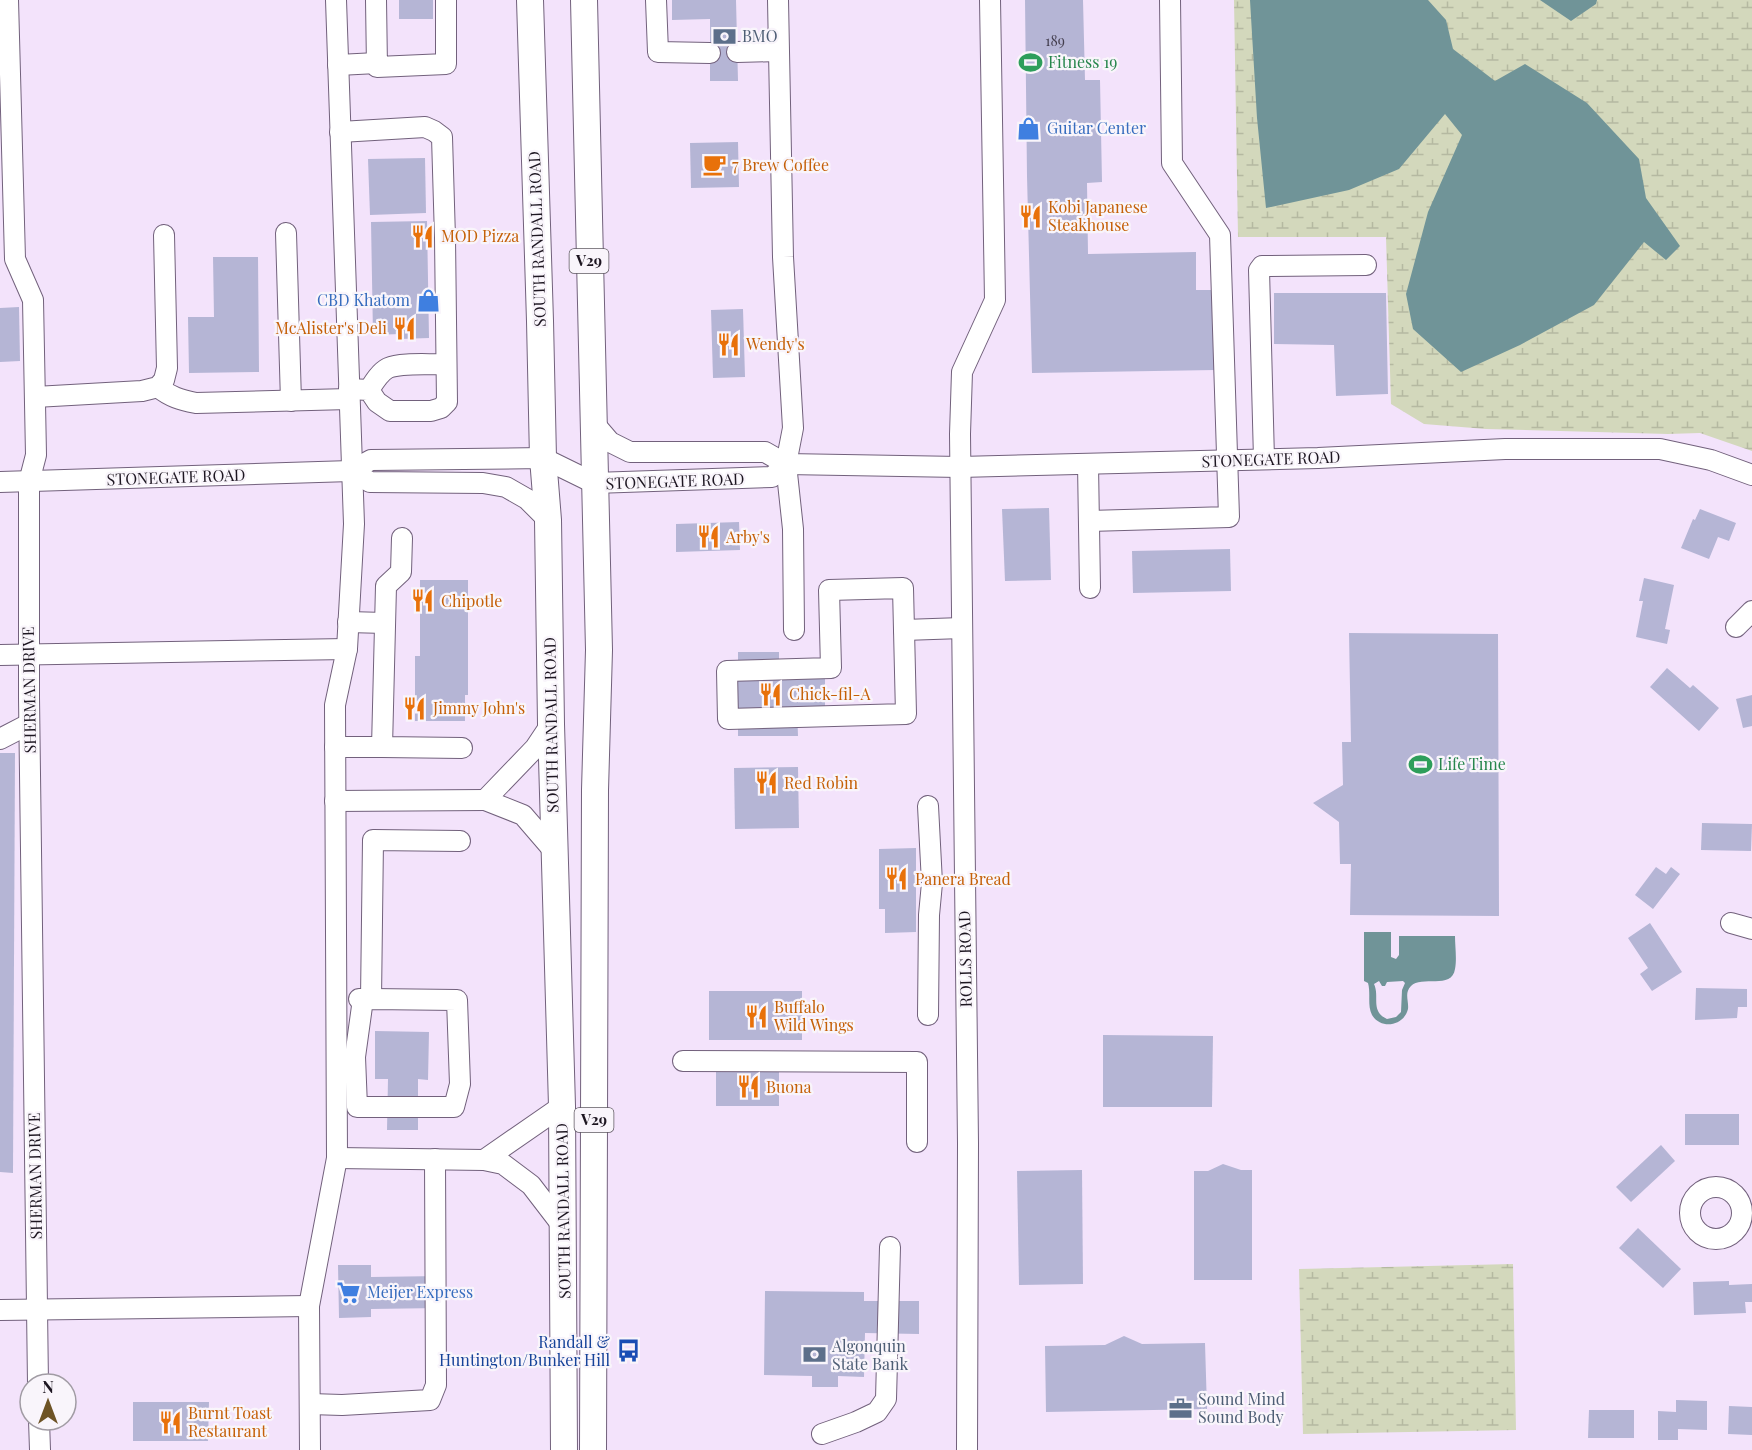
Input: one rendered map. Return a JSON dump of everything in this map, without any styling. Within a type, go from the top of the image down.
[{"type":"main road","name":"SOUTH RANDALL ROAD","points":[[530,0],[543,458],[548,520],[554,851],[562,1106],[564,1450]]},
{"type":"main road","name":"SOUTH RANDALL ROAD","points":[[584,0],[599,650],[595,790],[593,1450]]},
{"type":"street","name":"SHERMAN DRIVE","points":[[8,0],[15,259],[33,300],[36,455],[29,482],[28,654],[38,1372]]},
{"type":"street","points":[[310,1450],[309,1306],[337,1158],[335,705],[347,649],[354,524],[336,0]]},
{"type":"street","points":[[376,0],[377,67],[446,64],[446,0]]},
{"type":"street","points":[[656,0],[658,52],[710,53]]},
{"type":"street","points":[[778,0],[783,257],[793,428],[786,464],[793,529],[794,630]]},
{"type":"street","name":"ROLLS ROAD","points":[[967,1450],[968,1161],[960,467],[962,372],[995,300],[990,0]]},
{"type":"street","points":[[1089,521],[1229,517],[1220,235],[1172,163],[1170,0]]},
{"type":"street","points":[[737,52],[778,51]]},
{"type":"street","points":[[338,64],[377,63]]},
{"type":"street","points":[[340,132],[425,127],[435,130],[442,137],[447,402],[441,408],[431,411],[390,411],[377,402],[369,390]]},
{"type":"street","points":[[286,233],[291,401]]},
{"type":"street","points":[[35,397],[142,392],[158,387],[164,380],[167,368],[164,235]]},
{"type":"street","points":[[1264,459],[1259,270],[1262,266],[1366,266]]},
{"type":"street","points":[[158,387],[179,400],[196,403],[291,401],[369,390],[387,369],[397,366],[447,364]]},
{"type":"street","name":"STONEGATE ROAD","points":[[592,421],[610,442],[630,452],[765,452],[786,464],[960,467],[1264,459],[1505,448],[1660,449],[1712,460],[1752,475]]},
{"type":"street","name":"STONEGATE ROAD","points":[[0,482],[351,471],[370,460],[543,458],[594,483],[772,477],[786,464]]},
{"type":"street","points":[[1088,464],[1090,588]]},
{"type":"street","name":"STONEGATE ROAD","points":[[351,471],[370,482],[483,483],[506,488],[527,499],[548,520]]},
{"type":"street","points":[[382,747],[386,586],[401,572],[402,538]]},
{"type":"street","points":[[903,588],[904,630],[906,714],[728,719],[727,671],[831,668],[829,590],[903,588]]},
{"type":"street","points":[[1736,627],[1752,611]]},
{"type":"street","points":[[348,622],[385,623]]},
{"type":"street","points":[[904,630],[962,628]]},
{"type":"street","points":[[0,655],[347,649]]},
{"type":"street","points":[[0,740],[29,724]]},
{"type":"street","points":[[485,800],[535,748],[551,724]]},
{"type":"street","points":[[335,747],[462,748]]},
{"type":"street","points":[[335,801],[485,800],[523,815],[554,851]]},
{"type":"street","points":[[928,806],[932,883],[929,915],[928,1015]]},
{"type":"street","points":[[336,999],[367,999],[457,1000],[460,1084],[454,1107],[357,1107],[355,1057],[367,999],[373,840],[460,841]]},
{"type":"street","points":[[1731,922],[1752,929]]},
{"type":"street","points":[[684,1061],[917,1062],[917,1142]]},
{"type":"street","points":[[484,1160],[562,1106]]},
{"type":"street","points":[[337,1158],[484,1160],[503,1164],[525,1179],[564,1228]]},
{"type":"street","points":[[310,1404],[342,1405],[430,1400],[436,1385],[435,1159]]},
{"type":"street","points":[[822,1434],[877,1412],[886,1399],[890,1247]]},
{"type":"street","points":[[0,1310],[309,1306]]},
{"type":"street","points":[[39,1432],[40,1450]]},
{"type":"green space","points":[[1234,0],[1752,0],[1752,451],[1700,433],[1486,429],[1424,424],[1391,404],[1386,237],[1238,237]]},
{"type":"green space","points":[[1513,1264],[1516,1430],[1303,1434],[1299,1269]]},
{"type":"shaded area","points":[[1250,0],[1428,0],[1446,20],[1453,49],[1495,81],[1525,64],[1587,103],[1639,159],[1646,198],[1680,246],[1666,260],[1644,242],[1594,305],[1520,345],[1461,372],[1413,329],[1406,294],[1428,212],[1462,135],[1445,114],[1399,169],[1349,190],[1266,208],[1257,118]]},
{"type":"shaded area","points":[[1540,0],[1597,0],[1596,4],[1571,21]]},
{"type":"shaded area","points":[[1364,932],[1391,932],[1391,957],[1396,959],[1399,955],[1399,936],[1455,936],[1456,961],[1453,975],[1442,981],[1422,982],[1411,986],[1407,994],[1406,1015],[1397,1022],[1386,1024],[1376,1020],[1370,1007],[1368,983],[1364,981]],"holes":[[[1379,981],[1382,986],[1385,986],[1387,982],[1403,981],[1405,983],[1402,990],[1401,1012],[1396,1017],[1387,1019],[1377,1008],[1374,984]]]},
{"type":"building","points":[[399,0],[433,0],[433,19],[399,19]]},
{"type":"building","name":"BMO","points":[[672,0],[736,0],[738,81],[710,81],[710,19],[672,20]]},
{"type":"building","points":[[1025,0],[1083,0],[1085,80],[1100,80],[1102,182],[1087,183],[1088,254],[1196,252],[1196,290],[1214,290],[1215,370],[1032,373]]},
{"type":"building","name":"7 Brew Coffee","points":[[738,142],[739,187],[691,188],[690,143]]},
{"type":"building","points":[[425,158],[426,213],[370,215],[368,159]]},
{"type":"building","points":[[427,221],[429,338],[400,339],[400,334],[373,335],[371,222]]},
{"type":"building","points":[[213,257],[258,257],[259,372],[189,373],[188,317],[214,317]]},
{"type":"building","points":[[1274,293],[1386,293],[1388,394],[1336,396],[1334,345],[1274,344]]},
{"type":"building","points":[[19,307],[20,361],[0,362],[0,308]]},
{"type":"building","name":"Wendy's","points":[[743,309],[745,377],[713,378],[711,310]]},
{"type":"building","points":[[1049,508],[1051,580],[1005,581],[1002,509]]},
{"type":"building","points":[[1700,509],[1736,523],[1729,541],[1718,537],[1709,559],[1681,548],[1693,519],[1695,520]]},
{"type":"building","name":"Arby's","points":[[739,522],[740,550],[676,552],[676,524]]},
{"type":"building","points":[[1230,549],[1231,591],[1133,593],[1132,551]]},
{"type":"building","points":[[1644,578],[1674,585],[1665,629],[1670,630],[1667,644],[1636,637],[1643,601],[1639,601]]},
{"type":"building","points":[[420,580],[468,580],[468,695],[465,695],[465,721],[415,721],[415,656],[420,656]]},
{"type":"building","name":"Life Time","points":[[1349,633],[1498,634],[1499,916],[1350,915],[1351,864],[1340,864],[1339,822],[1313,803],[1343,785],[1342,742],[1351,742]]},
{"type":"building","points":[[738,652],[779,652],[779,676],[825,675],[825,708],[797,708],[798,736],[738,736],[738,711],[730,711],[738,675]]},
{"type":"building","points":[[1667,668],[1690,688],[1693,685],[1719,708],[1699,731],[1650,687]]},
{"type":"building","points":[[1752,695],[1752,726],[1743,728],[1736,699]]},
{"type":"building","points":[[0,753],[15,753],[13,1173],[0,1172]]},
{"type":"building","name":"Red Robin","points":[[798,767],[799,828],[735,829],[734,768]]},
{"type":"building","points":[[1702,823],[1752,824],[1751,851],[1701,850]]},
{"type":"building","name":"Panera Bread","points":[[916,848],[916,932],[885,933],[885,909],[879,909],[879,849]]},
{"type":"building","points":[[1656,867],[1666,874],[1671,867],[1680,874],[1653,909],[1635,895]]},
{"type":"building","points":[[1650,923],[1682,972],[1652,991],[1640,974],[1648,968],[1628,938]]},
{"type":"building","points":[[1696,988],[1747,989],[1747,1007],[1738,1007],[1737,1018],[1695,1020]]},
{"type":"building","name":"Buffalo Wild Wings","points":[[709,991],[802,991],[802,1040],[709,1040]]},
{"type":"building","points":[[375,1031],[429,1032],[428,1080],[418,1079],[418,1130],[387,1130],[388,1079],[375,1079]]},
{"type":"building","points":[[1103,1035],[1213,1036],[1212,1107],[1103,1107]]},
{"type":"building","name":"Buona","points":[[716,1068],[779,1068],[779,1106],[716,1106]]},
{"type":"building","points":[[1685,1114],[1739,1114],[1739,1145],[1685,1145]]},
{"type":"building","points":[[1661,1145],[1675,1161],[1631,1202],[1616,1187]]},
{"type":"building","points":[[1223,1164],[1241,1170],[1252,1170],[1252,1280],[1194,1280],[1194,1171],[1208,1171]]},
{"type":"building","points":[[1082,1170],[1083,1284],[1019,1285],[1017,1171]]},
{"type":"building","points":[[1638,1228],[1681,1269],[1663,1288],[1619,1248]]},
{"type":"building","points":[[338,1265],[371,1265],[371,1277],[441,1276],[440,1308],[371,1309],[371,1317],[339,1318]]},
{"type":"building","points":[[1729,1281],[1729,1285],[1752,1284],[1752,1302],[1745,1302],[1746,1313],[1694,1315],[1693,1282]]},
{"type":"building","name":"Algonquin State Bank","points":[[765,1291],[864,1292],[864,1301],[919,1301],[919,1334],[865,1333],[864,1377],[838,1376],[838,1387],[812,1387],[812,1376],[764,1375]]},
{"type":"building","points":[[1124,1336],[1142,1344],[1205,1343],[1207,1409],[1046,1412],[1045,1346],[1105,1345]]},
{"type":"building","points":[[1676,1400],[1707,1401],[1707,1430],[1678,1429],[1678,1440],[1658,1440],[1658,1411],[1676,1412]]},
{"type":"building","name":"Burnt Toast Restaurant","points":[[133,1402],[209,1402],[208,1441],[133,1441]]},
{"type":"building","points":[[1729,1406],[1752,1407],[1752,1435],[1728,1434]]},
{"type":"building","points":[[1589,1410],[1634,1410],[1634,1438],[1588,1438]]},
{"type":"place","name":"BMO","points":[[724,36]]},
{"type":"place","name":"Fitness 19","points":[[1030,62]]},
{"type":"place","name":"Guitar Center","points":[[1029,128]]},
{"type":"place","name":"7 Brew Coffee","points":[[714,165]]},
{"type":"place","name":"Kobi Japanese Steakhouse","points":[[1030,216]]},
{"type":"place","name":"MOD Pizza","points":[[423,236]]},
{"type":"place","name":"CBD Khatom","points":[[428,300]]},
{"type":"place","name":"McAlister's Deli","points":[[405,328]]},
{"type":"place","name":"Wendy's","points":[[728,344]]},
{"type":"place","name":"Arby's","points":[[708,537]]},
{"type":"place","name":"Chipotle","points":[[423,601]]},
{"type":"place","name":"Chick-fil-A","points":[[771,694]]},
{"type":"place","name":"Jimmy John's","points":[[415,708]]},
{"type":"place","name":"Life Time","points":[[1420,764]]},
{"type":"place","name":"Red Robin","points":[[766,783]]},
{"type":"place","name":"Panera Bread","points":[[897,879]]},
{"type":"place","name":"Buffalo Wild Wings","points":[[756,1016]]},
{"type":"place","name":"Buona","points":[[748,1087]]},
{"type":"place","name":"Meijer Express","points":[[349,1292]]},
{"type":"place","name":"Randall & Huntington/Bunker Hill","points":[[628,1351]]},
{"type":"place","name":"Algonquin State Bank","points":[[814,1355]]},
{"type":"place","name":"Sound Mind Sound Body","points":[[1180,1408]]},
{"type":"place","name":"Burnt Toast Restaurant","points":[[170,1422]]}]
